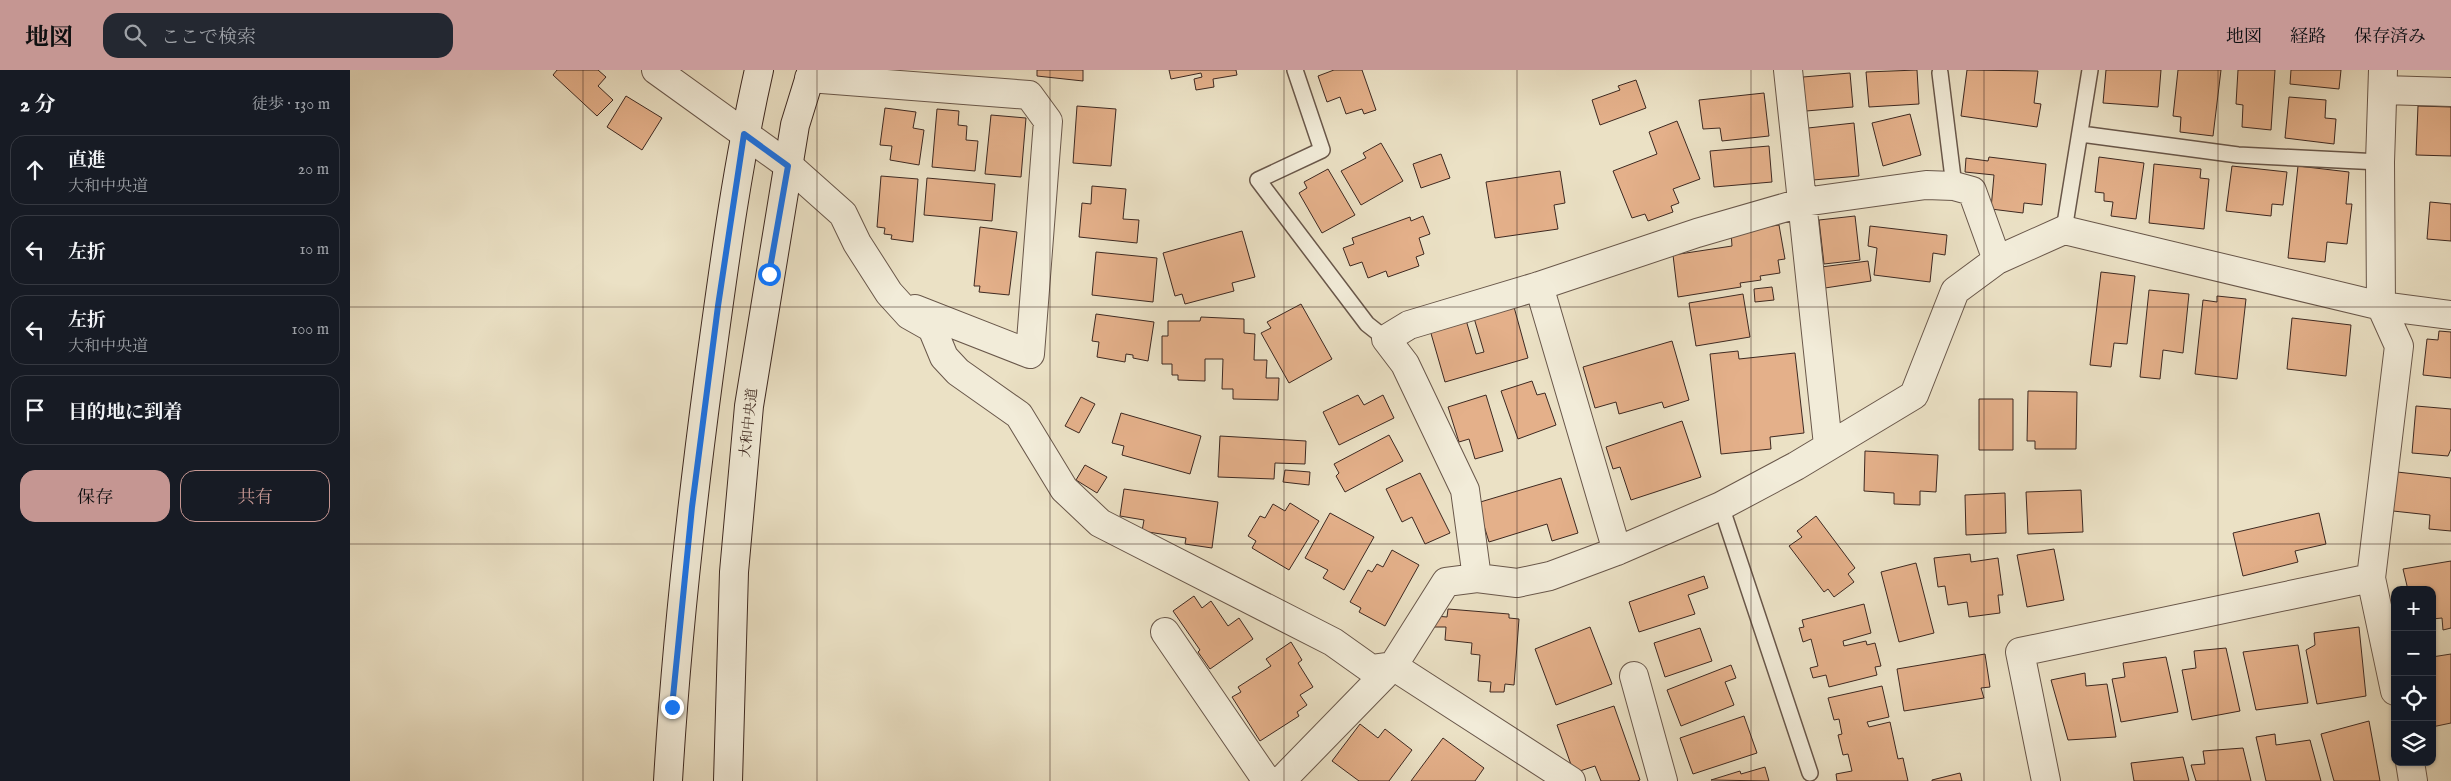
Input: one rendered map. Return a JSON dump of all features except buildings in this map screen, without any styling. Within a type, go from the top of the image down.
[{"type":"street","points":[[656,70],[788,166],[843,214],[857,243],[898,302],[910,315],[932,328],[944,357],[958,372],[1019,415],[1064,489],[1100,523],[1333,642],[1371,669],[1393,666],[1571,781]]},
{"type":"street","points":[[668,781],[672,707],[692,507],[717,315],[744,134],[759,70]]},
{"type":"street","points":[[1788,70],[1804,202],[1828,445]]},
{"type":"street","points":[[811,74],[1029,95],[1048,121],[1030,354],[898,302]]},
{"type":"street","name":"大和中央道","points":[[728,781],[734,572],[749,406],[795,125],[811,74]]},
{"type":"street","points":[[2392,676],[2371,578],[2399,346],[2381,306],[2380,162],[2383,80],[2451,92]]},
{"type":"street","points":[[1477,578],[1465,490],[1405,364],[1386,340],[1409,325],[1539,286],[1697,233],[1804,202],[1926,185],[1954,186],[1972,192],[1997,260]]},
{"type":"street","points":[[1281,781],[1393,666],[1446,582],[1477,578],[1517,583],[1550,576],[1617,552],[1721,506],[1796,466],[1914,395],[1955,292],[1997,260],[2064,230],[2381,306],[2451,314]]},
{"type":"street","points":[[1539,286],[1617,552]]},
{"type":"street","points":[[2046,781],[2020,652],[2371,578]]},
{"type":"street","points":[[1165,632],[1268,781]]},
{"type":"street","points":[[1634,676],[1663,781]]},
{"type":"street","points":[[2411,766],[2414,781]]},
{"type":"lane","points":[[1295,70],[1322,150],[1258,180],[1367,324],[1386,340]]},
{"type":"lane","points":[[2064,230],[2090,70]]},
{"type":"lane","points":[[1940,73],[1954,186]]},
{"type":"lane","points":[[2081,134],[2238,155],[2380,162]]},
{"type":"lane","points":[[1721,506],[1810,773]]},
{"type":"route","points":[[672,707],[692,507],[718,306],[744,134],[788,166],[769,274]]}]
